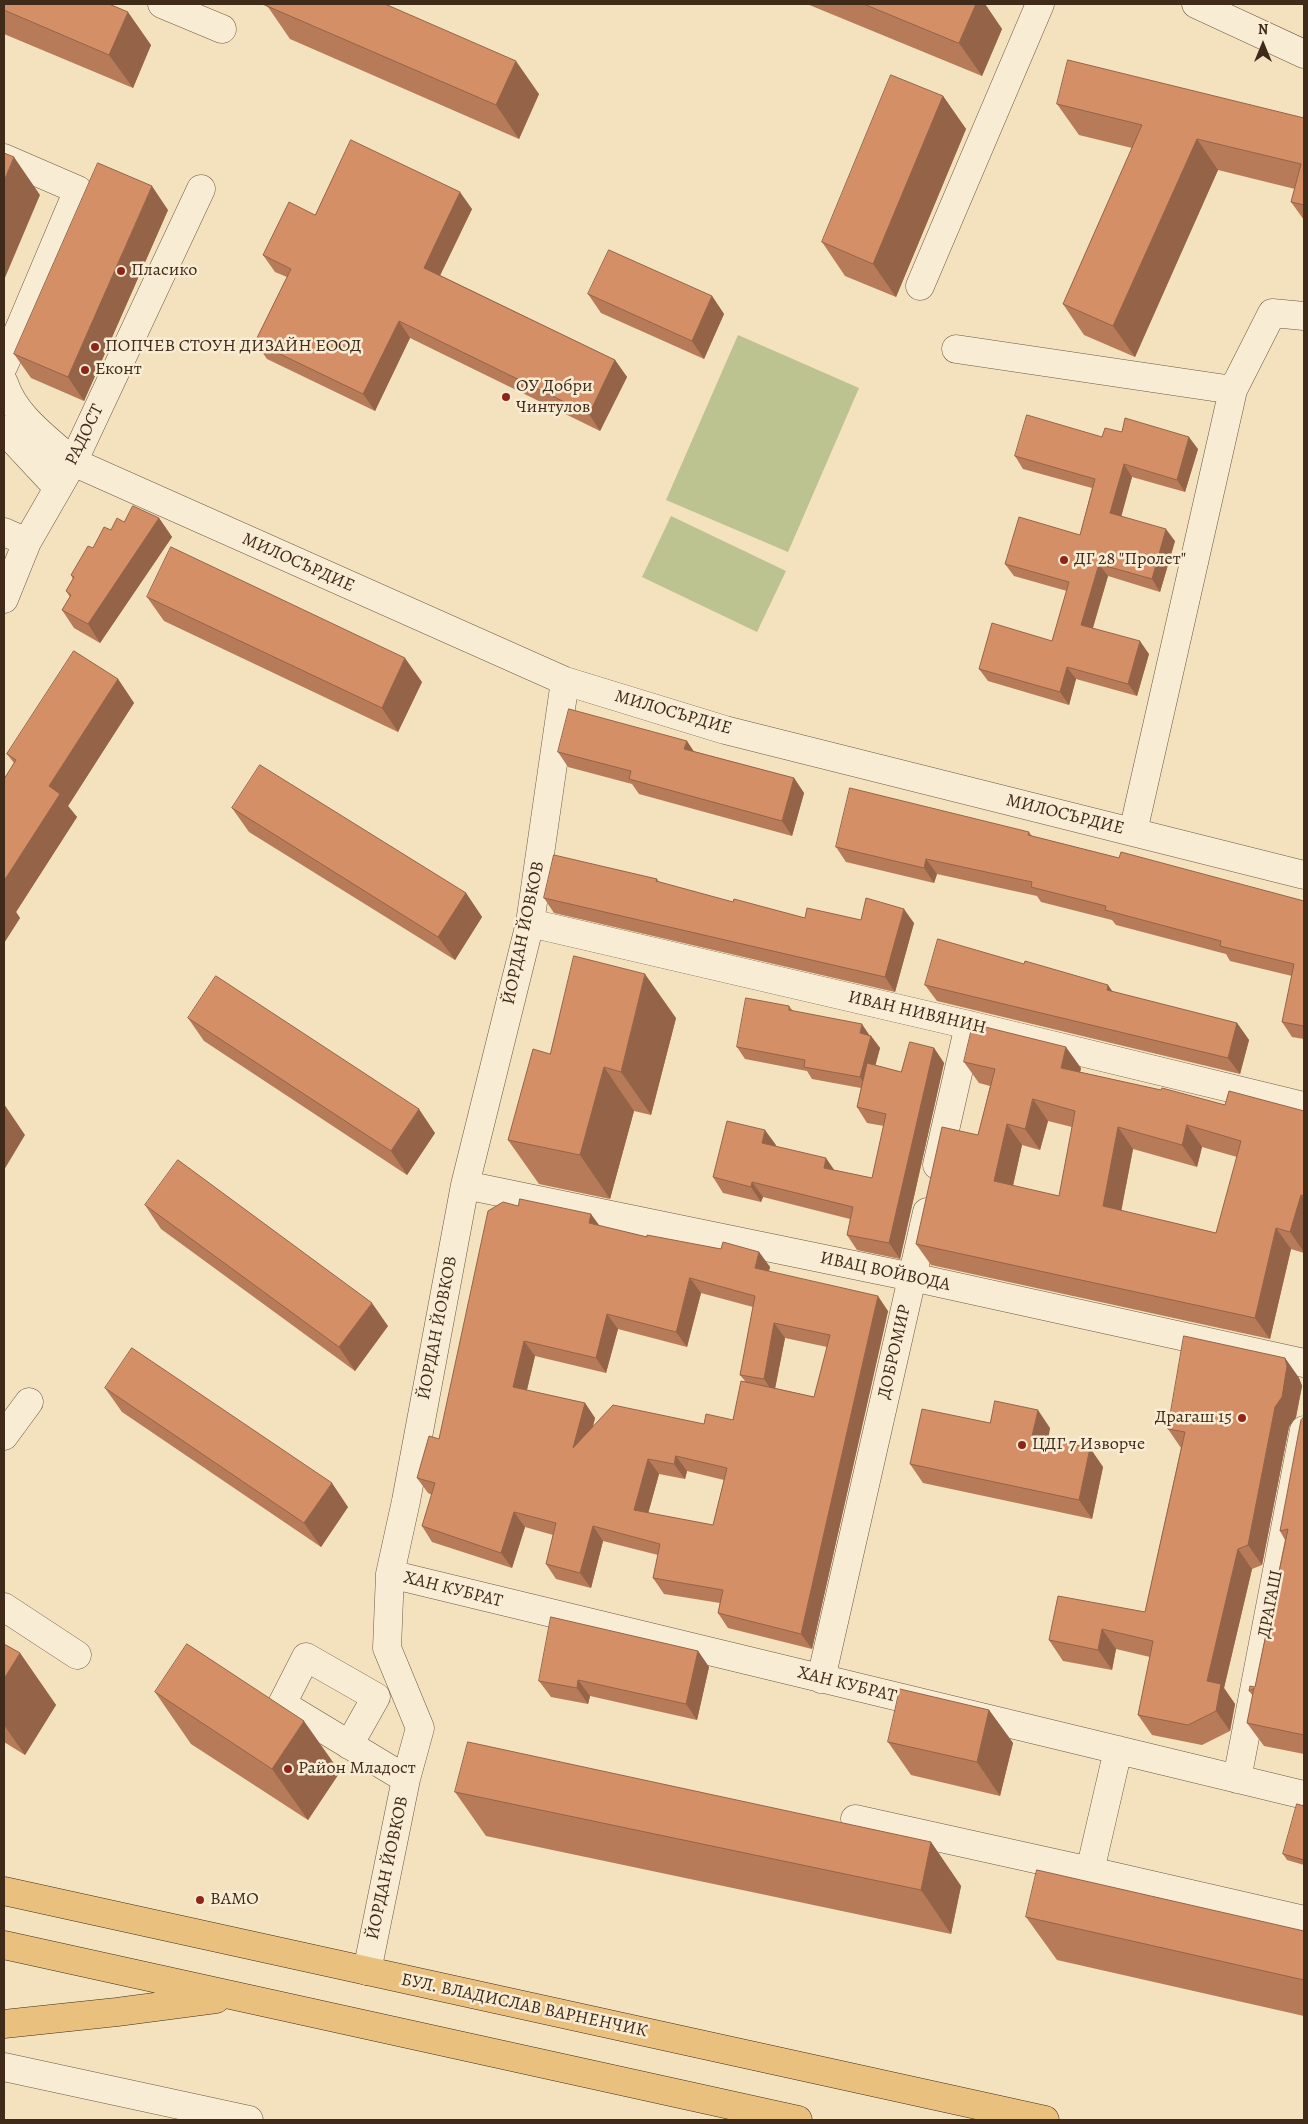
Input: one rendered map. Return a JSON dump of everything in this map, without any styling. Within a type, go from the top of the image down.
[{"type":"main road","name":"БУЛ. ВЛАДИСЛАВ ВАРНЕНЧИК","points":[[4,1891],[1045,2120]]},
{"type":"main road","points":[[4,1945],[798,2120]]},
{"type":"main road","points":[[4,2024],[117,2012],[235,1996]]},
{"type":"main road","points":[[692,2097],[721,2120]]},
{"type":"street","points":[[162,4],[222,29]]},
{"type":"street","points":[[920,286],[1040,4]]},
{"type":"street","points":[[1196,4],[1304,54]]},
{"type":"street","points":[[4,158],[78,190],[4,365]]},
{"type":"street","name":"РАДОСТ","points":[[4,599],[15,537],[58,488],[73,462],[201,189]]},
{"type":"street","points":[[1133,832],[1233,390],[1272,312],[1304,316]]},
{"type":"street","points":[[956,348],[1233,390]]},
{"type":"street","name":"МИЛОСЪРДИЕ","points":[[4,383],[9,399],[19,412],[73,462],[565,681],[725,730],[1304,875]]},
{"type":"street","points":[[4,430],[58,488]]},
{"type":"street","name":"ЙОРДАН ЙОВКОВ","points":[[367,1971],[406,1779],[420,1728],[387,1648],[390,1574],[406,1501],[465,1185],[530,923],[565,681]]},
{"type":"street","name":"ИВАН НИВЯНИН","points":[[530,923],[1304,1106]]},
{"type":"street","name":"ДОБРОМИР","points":[[821,1678],[969,1026]]},
{"type":"street","name":"ИВАЦ ВОЙВОДА","points":[[465,1185],[912,1277],[1304,1363]]},
{"type":"street","points":[[4,1436],[29,1402]]},
{"type":"street","name":"ДРАГАШ","points":[[1237,1779],[1304,1430]]},
{"type":"street","name":"ХАН КУБРАТ","points":[[390,1574],[1304,1795]]},
{"type":"street","points":[[4,1607],[76,1655]]},
{"type":"street","points":[[349,1745],[406,1779]]},
{"type":"street","points":[[1090,1872],[1118,1750]]},
{"type":"street","points":[[855,1818],[1304,1920]]},
{"type":"street","points":[[4,2067],[248,2120]]},
{"type":"green space","points":[[738,335],[859,388],[788,552],[666,500]]},
{"type":"green space","points":[[671,516],[786,571],[757,632],[642,577]]},
{"type":"building","points":[[4,4],[109,4],[128,12],[109,55],[4,10]]},
{"type":"building","points":[[268,4],[385,4],[516,61],[496,105],[267,6]]},
{"type":"building","points":[[864,4],[976,4],[959,43]]},
{"type":"building","points":[[1068,60],[1304,118],[1304,205],[1291,202],[1301,164],[1197,139],[1113,326],[1063,304],[1142,125],[1057,104]]},
{"type":"building","points":[[891,75],[943,96],[873,264],[822,242]]},
{"type":"building","points":[[351,140],[460,192],[424,268],[615,360],[589,414],[399,321],[363,394],[255,342],[291,269],[263,255],[289,202],[315,215]]},
{"type":"building","points":[[4,153],[14,157],[4,181]]},
{"type":"building","points":[[98,163],[152,186],[68,377],[14,354]]},
{"type":"building","points":[[609,250],[712,296],[692,341],[588,294]]},
{"type":"building","points":[[1027,415],[1102,437],[1105,428],[1122,432],[1125,418],[1189,437],[1177,480],[1124,464],[1110,513],[1166,529],[1152,579],[1099,564],[1081,625],[1140,641],[1128,684],[1067,667],[1060,692],[979,669],[992,623],[1052,641],[1069,582],[1005,564],[1019,517],[1080,535],[1095,479],[1015,456]]},
{"type":"building","points":[[133,506],[159,518],[88,624],[62,610],[71,595],[66,591],[74,577],[71,575],[88,546],[93,548],[104,527],[111,530],[117,518],[124,522]]},
{"type":"building","points":[[171,547],[405,658],[382,708],[147,597]]},
{"type":"building","points":[[74,651],[118,679],[49,786],[60,794],[4,881],[4,779],[16,760],[7,754]]},
{"type":"building","points":[[569,709],[687,741],[684,749],[794,778],[782,821],[629,779],[631,771],[558,752]]},
{"type":"building","points":[[260,765],[466,893],[438,937],[232,808]]},
{"type":"building","points":[[850,788],[1029,832],[1028,835],[1119,858],[1121,852],[1304,901],[1304,1026],[1282,1022],[1294,964],[1220,946],[1221,941],[1105,910],[1106,906],[1031,887],[1032,882],[926,859],[924,868],[836,847]]},
{"type":"building","points":[[554,855],[657,879],[656,881],[733,902],[734,899],[805,918],[807,908],[861,920],[866,898],[904,909],[885,977],[544,898]]},
{"type":"building","points":[[938,939],[1024,964],[1025,961],[1108,985],[1107,990],[1237,1023],[1228,1058],[925,985]]},
{"type":"building","points":[[574,956],[645,974],[621,1072],[604,1067],[580,1155],[508,1140],[533,1049],[550,1054]]},
{"type":"building","points":[[216,976],[419,1109],[391,1151],[188,1018]]},
{"type":"building","points":[[746,998],[789,1006],[789,1010],[862,1024],[860,1033],[871,1036],[860,1077],[804,1067],[805,1060],[737,1047]]},
{"type":"building","points":[[973,1024],[1066,1047],[1061,1068],[1161,1090],[1162,1088],[1225,1105],[1229,1091],[1304,1111],[1304,1196],[1301,1195],[1290,1232],[1276,1228],[1255,1318],[916,1244],[942,1127],[978,1135],[995,1069],[964,1062]],"holes":[[[1033,1099],[1075,1111],[1059,1196],[994,1181],[1007,1124],[1025,1129]],[[1187,1125],[1241,1141],[1216,1233],[1103,1206],[1118,1127],[1182,1145]]]},
{"type":"building","points":[[910,1042],[934,1048],[889,1243],[847,1235],[853,1207],[752,1182],[751,1187],[713,1177],[727,1121],[765,1130],[762,1143],[826,1158],[824,1168],[872,1178],[886,1114],[857,1107],[867,1063],[901,1072]]},
{"type":"building","points":[[178,1160],[372,1303],[339,1347],[145,1205]]},
{"type":"building","points":[[520,1199],[591,1214],[589,1223],[647,1237],[647,1235],[721,1249],[723,1242],[759,1252],[755,1268],[878,1296],[801,1634],[718,1613],[723,1590],[653,1578],[660,1544],[593,1526],[580,1573],[546,1564],[556,1523],[514,1512],[501,1553],[422,1526],[435,1483],[417,1478],[429,1436],[439,1439],[488,1211],[503,1202],[518,1206]],"holes":[[[690,1278],[755,1296],[740,1375],[764,1379],[774,1323],[830,1335],[814,1397],[741,1381],[733,1420],[706,1414],[704,1424],[613,1405],[573,1448],[585,1403],[513,1387],[524,1341],[596,1358],[607,1314],[676,1332]],[[676,1456],[727,1468],[713,1525],[634,1510],[648,1459],[674,1464]]]},
{"type":"building","points":[[1184,1336],[1285,1358],[1287,1366],[1282,1397],[1275,1407],[1248,1545],[1238,1549],[1207,1681],[1221,1684],[1216,1711],[1188,1725],[1138,1715],[1153,1641],[1102,1629],[1098,1650],[1049,1640],[1058,1596],[1145,1612],[1185,1432],[1168,1429]]},
{"type":"building","points":[[132,1348],[332,1483],[304,1523],[105,1388]]},
{"type":"building","points":[[995,1401],[1038,1410],[1032,1436],[1090,1448],[1079,1500],[910,1464],[922,1409],[990,1423]]},
{"type":"building","points":[[1304,1417],[1304,1735],[1247,1723],[1254,1688],[1249,1691],[1250,1686],[1255,1687],[1288,1529],[1280,1531],[1301,1420]]},
{"type":"building","points":[[551,1617],[698,1651],[686,1704],[578,1680],[577,1688],[539,1681]]},
{"type":"building","points":[[4,1644],[20,1653],[4,1679]]},
{"type":"building","points":[[187,1644],[304,1721],[272,1769],[155,1692]]},
{"type":"building","points":[[900,1689],[989,1710],[977,1762],[888,1742]]},
{"type":"building","points":[[468,1742],[931,1842],[921,1890],[455,1792]]},
{"type":"building","points":[[1297,1804],[1304,1806],[1304,1860],[1283,1854]]},
{"type":"building","points":[[1037,1870],[1304,1931],[1304,1980],[1026,1917]]},
{"type":"place","name":"Пласико","points":[[121,271]]},
{"type":"place","name":"ПОПЧЕВ СТОУН ДИЗАЙН ЕООД","points":[[95,347]]},
{"type":"place","name":"Еконт","points":[[85,370]]},
{"type":"place","name":"ОУ Добри Чинтулов","points":[[506,397]]},
{"type":"place","name":"ДГ 28 \"Пролет\"","points":[[1064,560]]},
{"type":"place","name":"Драгаш 15","points":[[1242,1418]]},
{"type":"place","name":"ЦДГ 7 Изворче","points":[[1022,1445]]},
{"type":"place","name":"Район Младост","points":[[288,1769]]},
{"type":"place","name":"ВАМО","points":[[200,1900]]}]
